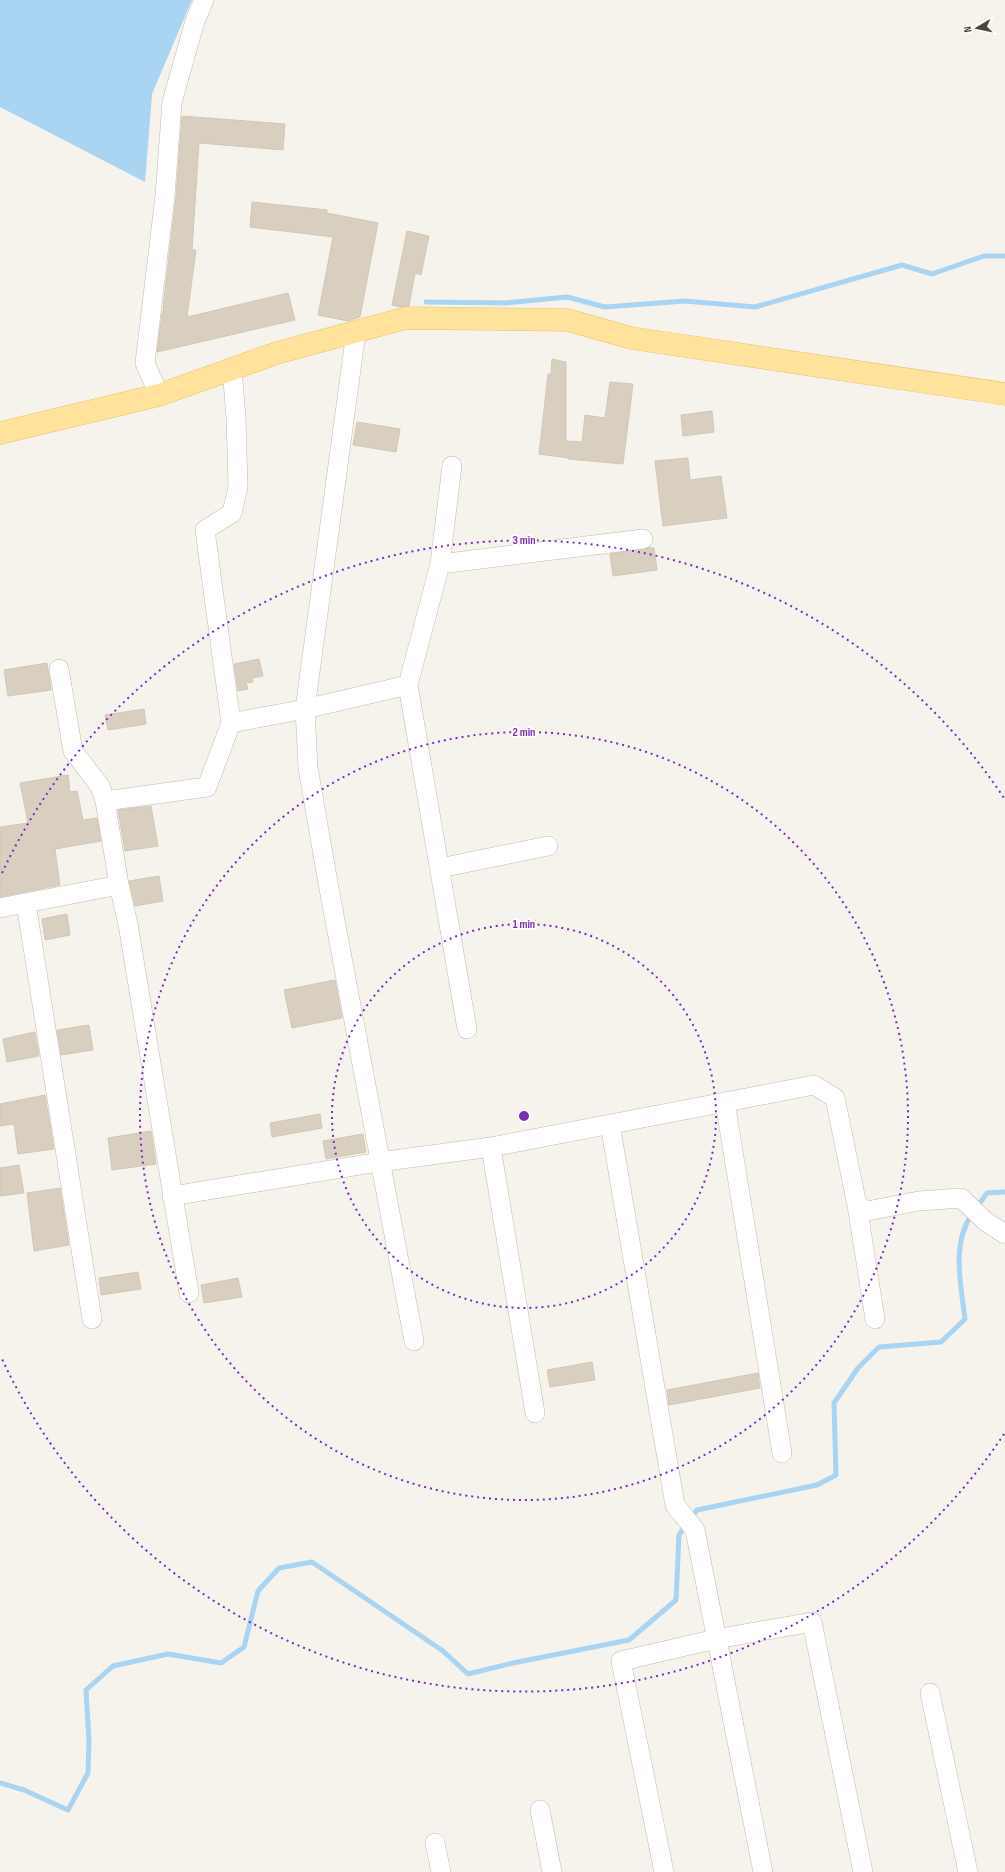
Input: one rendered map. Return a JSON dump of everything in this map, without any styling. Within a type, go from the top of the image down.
[{"type":"main road","points":[[0,433],[159,395],[278,353],[406,318],[568,320],[631,338],[1005,394]]},
{"type":"street","points":[[159,395],[146,362],[165,196],[172,102],[195,21],[204,0]]},
{"type":"street","points":[[356,332],[306,710],[308,768],[379,1162],[414,1341]]},
{"type":"street","points":[[105,801],[207,787],[231,723],[205,530],[232,513],[238,488],[236,417],[232,369]]},
{"type":"street","points":[[452,466],[440,564],[408,684],[467,1029]]},
{"type":"street","points":[[440,564],[643,539]]},
{"type":"street","points":[[59,669],[73,751],[100,786],[105,801],[119,885],[128,924],[189,1293]]},
{"type":"street","points":[[231,723],[306,710],[408,684]]},
{"type":"street","points":[[440,868],[548,846]]},
{"type":"street","points":[[0,908],[119,885]]},
{"type":"street","points":[[26,903],[92,1319]]},
{"type":"street","points":[[172,1196],[379,1162],[491,1147],[814,1085],[835,1098],[857,1205],[875,1319]]},
{"type":"street","points":[[725,1102],[782,1452]]},
{"type":"street","points":[[610,1124],[675,1505],[695,1530],[763,1872]]},
{"type":"street","points":[[491,1147],[535,1413]]},
{"type":"street","points":[[857,1205],[867,1211],[919,1201],[961,1198],[985,1221],[1005,1234]]},
{"type":"street","points":[[664,1872],[621,1661],[716,1639],[812,1622],[863,1872]]},
{"type":"street","points":[[930,1693],[968,1872]]},
{"type":"street","points":[[540,1810],[552,1872]]},
{"type":"street","points":[[435,1842],[441,1872]]},
{"type":"water","points":[[0,0],[192,0],[152,94],[145,182],[0,107]]},
{"type":"building","points":[[182,116],[285,124],[283,150],[199,143],[192,250],[196,250],[187,317],[288,293],[295,320],[157,352],[164,308],[176,197]]},
{"type":"building","points":[[252,202],[327,210],[327,213],[378,223],[360,317],[348,321],[318,315],[333,237],[250,227]]},
{"type":"building","points":[[407,231],[429,236],[421,275],[415,273],[409,306],[400,307],[392,305]]},
{"type":"building","points":[[552,359],[566,362],[566,441],[582,442],[585,415],[605,418],[610,382],[633,384],[623,464],[568,459],[569,458],[539,454],[548,374],[551,374]]},
{"type":"building","points":[[712,411],[714,432],[683,436],[681,415]]},
{"type":"building","points":[[357,422],[400,429],[396,452],[353,445]]},
{"type":"building","points":[[688,458],[690,480],[721,476],[727,518],[663,526],[655,461]]},
{"type":"building","points":[[654,548],[657,570],[613,576],[610,554]]},
{"type":"building","points":[[259,659],[263,676],[252,678],[253,682],[246,683],[248,689],[238,691],[234,664]]},
{"type":"building","points":[[47,663],[51,690],[8,696],[4,670]]},
{"type":"building","points":[[144,709],[146,724],[108,730],[105,715]]},
{"type":"building","points":[[68,775],[70,792],[77,791],[83,820],[97,818],[101,841],[55,849],[60,885],[0,897],[0,827],[28,823],[20,783]]},
{"type":"building","points":[[151,806],[158,846],[125,851],[118,810]]},
{"type":"building","points":[[159,876],[163,901],[135,906],[129,881]]},
{"type":"building","points":[[67,914],[70,935],[45,940],[42,919]]},
{"type":"building","points":[[335,980],[342,1018],[292,1028],[284,990]]},
{"type":"building","points":[[89,1025],[93,1050],[61,1055],[57,1030]]},
{"type":"building","points":[[35,1032],[39,1056],[7,1062],[3,1039]]},
{"type":"building","points":[[45,1095],[54,1149],[18,1154],[14,1124],[0,1126],[0,1104]]},
{"type":"building","points":[[320,1114],[322,1128],[272,1137],[270,1123]]},
{"type":"building","points":[[151,1131],[156,1164],[112,1170],[108,1138]]},
{"type":"building","points":[[363,1134],[366,1152],[326,1159],[323,1141]]},
{"type":"building","points":[[19,1165],[24,1193],[0,1196],[0,1168]]},
{"type":"building","points":[[60,1188],[69,1245],[34,1251],[27,1193]]},
{"type":"building","points":[[138,1272],[141,1289],[101,1295],[99,1278]]},
{"type":"building","points":[[238,1278],[242,1297],[204,1303],[201,1285]]},
{"type":"building","points":[[592,1362],[595,1380],[550,1387],[547,1370]]},
{"type":"building","points":[[758,1373],[760,1388],[669,1405],[667,1390]]},
{"type":"waterway","points":[[426,302],[505,303],[567,297],[605,307],[685,301],[755,307],[902,265],[932,274],[984,256],[1005,256]]},
{"type":"waterway","points":[[977,1207],[987,1193],[1005,1192]]},
{"type":"waterway","points":[[691,1518],[697,1510],[817,1485],[836,1475],[834,1403],[858,1368],[879,1347],[941,1342],[965,1319],[959,1265],[961,1238],[972,1214]]},
{"type":"waterway","points":[[0,1783],[24,1790],[68,1810],[88,1773],[89,1741],[86,1690],[113,1666],[168,1654],[221,1663],[244,1647],[258,1591],[279,1568],[312,1562],[443,1651],[468,1674],[513,1663],[629,1640],[676,1600],[679,1535],[686,1525]]}]
